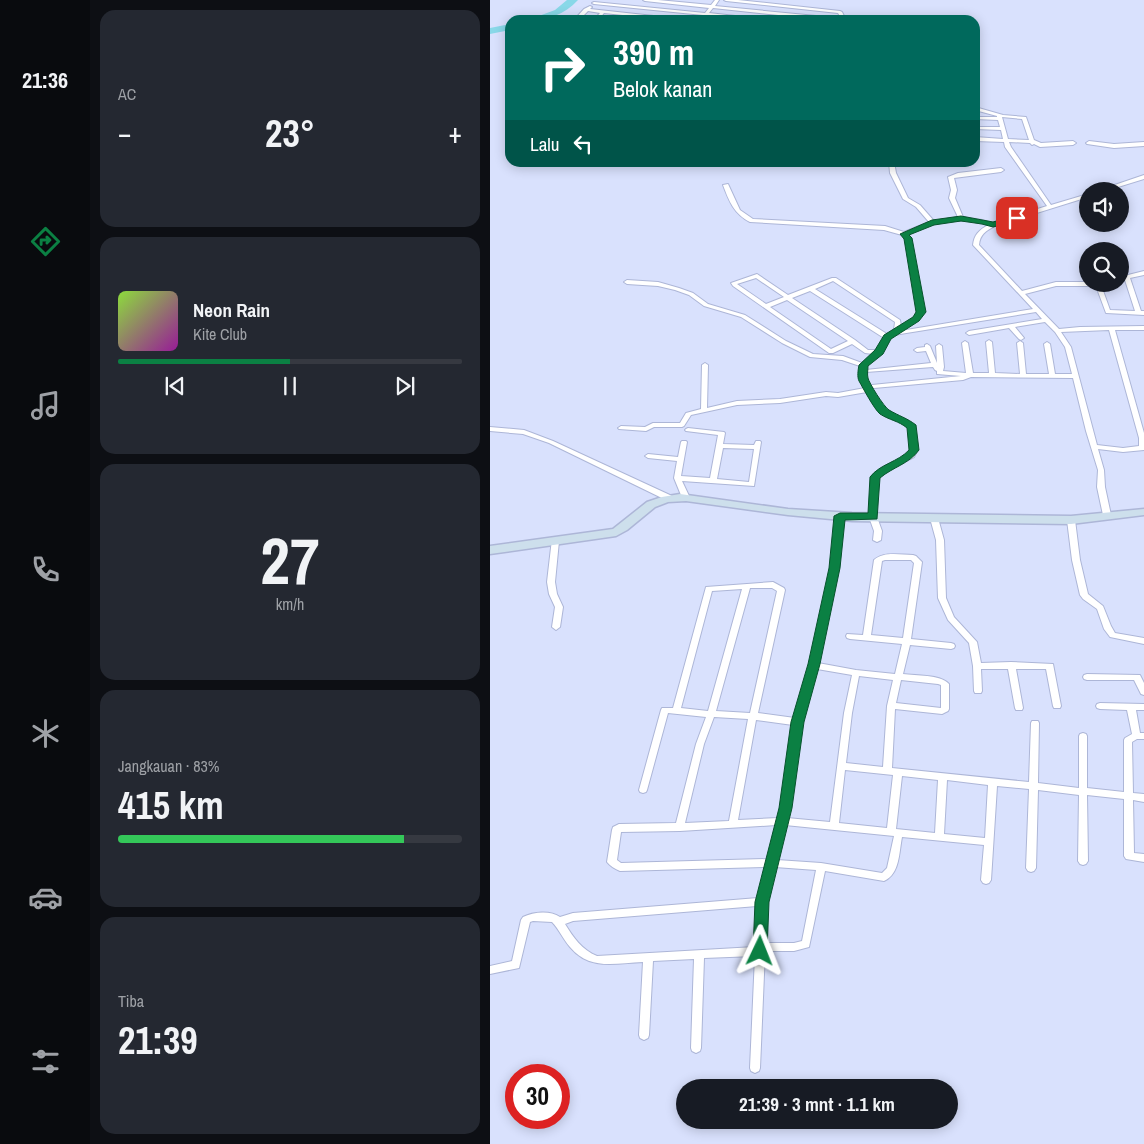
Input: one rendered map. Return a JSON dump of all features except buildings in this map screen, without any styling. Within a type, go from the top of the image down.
[{"type":"street","points":[[645,0],[788,15]]},
{"type":"street","points":[[706,14],[717,0]]},
{"type":"street","points":[[726,0],[840,12],[842,15]]},
{"type":"street","points":[[781,14],[791,0]]},
{"type":"street","points":[[581,15],[595,1],[650,9],[716,15]]},
{"type":"street","points":[[645,15],[658,1]]},
{"type":"street","points":[[586,10],[634,15]]},
{"type":"street","points":[[980,110],[999,117]]},
{"type":"street","points":[[999,117],[1008,147],[1050,207]]},
{"type":"street","points":[[980,118],[1024,118],[1032,142]]},
{"type":"street","points":[[980,128],[1002,129]]},
{"type":"street","points":[[980,139],[1035,142],[1040,145],[1073,143]]},
{"type":"street","points":[[1089,143],[1114,146],[1144,144]]},
{"type":"street","points":[[892,167],[906,199],[918,206],[932,222]]},
{"type":"street","points":[[961,219],[952,198],[954,190],[951,178],[958,175],[1001,170]]},
{"type":"street","points":[[1128,182],[1144,177]]},
{"type":"street","points":[[726,185],[735,209],[745,218],[752,221],[885,228],[904,234],[908,238],[921,312],[916,319],[892,334]]},
{"type":"street","points":[[1079,198],[993,225],[979,233],[976,245],[1057,331],[1068,347],[1074,376],[1101,470],[1101,487],[1107,515]]},
{"type":"street","points":[[904,234],[932,222],[961,219],[979,220],[993,225]]},
{"type":"street","points":[[1129,272],[1144,268]]},
{"type":"street","points":[[1129,277],[1144,273]]},
{"type":"street","points":[[853,342],[831,352],[734,283],[757,276],[868,352],[879,352]]},
{"type":"street","points":[[766,306],[834,279],[898,321],[892,334],[879,352],[863,365]]},
{"type":"street","points":[[626,282],[658,284],[677,289],[691,294],[706,305],[743,316],[784,342],[812,356],[843,358],[863,365]]},
{"type":"street","points":[[1021,293],[1056,284],[1079,284]]},
{"type":"street","points":[[810,288],[892,334],[1037,310]]},
{"type":"street","points":[[1129,289],[1142,313]]},
{"type":"street","points":[[1102,292],[1108,312],[1142,313]]},
{"type":"street","points":[[969,333],[1047,320]]},
{"type":"street","points":[[1011,326],[1020,341],[1023,374]]},
{"type":"street","points":[[1057,331],[1144,328]]},
{"type":"street","points":[[1095,448],[1123,450],[1143,448],[1142,438],[1112,329]]},
{"type":"street","points":[[989,342],[992,375]]},
{"type":"street","points":[[965,343],[970,375]]},
{"type":"street","points":[[1047,344],[1052,375]]},
{"type":"street","points":[[939,346],[940,377]]},
{"type":"street","points":[[917,350],[927,347],[940,377]]},
{"type":"street","points":[[704,409],[705,365]]},
{"type":"street","points":[[863,365],[863,379],[872,388],[874,400],[884,412],[903,419],[912,427],[914,450],[907,458],[883,470],[875,477],[873,517],[878,531],[877,540]]},
{"type":"street","points":[[868,371],[935,365]]},
{"type":"street","points":[[621,428],[646,429],[653,425],[682,425],[688,414],[704,409],[737,403],[780,401],[826,394],[838,395],[940,377],[963,378],[970,375],[1023,374],[1074,376]]},
{"type":"street","points":[[490,429],[524,432],[551,442],[669,498]]},
{"type":"street","points":[[688,430],[722,433],[713,481]]},
{"type":"street","points":[[684,442],[678,478],[686,498]]},
{"type":"street","points":[[678,478],[752,484],[757,445],[720,446]]},
{"type":"street","points":[[648,456],[681,459]]},
{"type":"street","points":[[490,550],[616,532],[626,526],[643,509],[669,498],[686,498],[788,512],[873,517],[1071,520],[1144,512]]},
{"type":"street","points":[[755,1068],[762,902],[782,821],[798,722],[814,664],[835,568],[840,516]]},
{"type":"street","points":[[934,518],[940,540],[944,604],[951,618],[972,642],[977,666],[978,691]]},
{"type":"street","points":[[1071,520],[1076,560],[1084,595],[1095,602],[1101,609],[1109,632],[1113,635],[1144,641]]},
{"type":"street","points":[[555,541],[551,582],[553,594],[559,607],[556,627]]},
{"type":"street","points":[[867,637],[878,560],[884,557],[913,558],[918,562],[907,642],[890,706],[887,771]]},
{"type":"street","points":[[676,710],[709,589],[773,585],[781,590],[753,716],[733,823]]},
{"type":"street","points":[[680,827],[700,744],[711,714],[747,586]]},
{"type":"street","points":[[850,636],[951,646]]},
{"type":"street","points":[[814,664],[856,672],[943,682],[946,686],[945,708],[938,711],[890,706]]},
{"type":"street","points":[[1012,665],[1018,708]]},
{"type":"street","points":[[977,666],[1050,666],[1057,706]]},
{"type":"street","points":[[834,826],[843,766],[848,713],[856,672]]},
{"type":"street","points":[[1087,677],[1137,677],[1144,692]]},
{"type":"street","points":[[1100,706],[1144,707]]},
{"type":"street","points":[[1131,706],[1140,736],[1128,740],[1129,856],[1144,858]]},
{"type":"street","points":[[643,790],[664,711],[668,709],[798,722]]},
{"type":"street","points":[[1031,868],[1035,723]]},
{"type":"street","points":[[1083,736],[1083,861]]},
{"type":"street","points":[[843,766],[1144,798]]},
{"type":"street","points":[[898,772],[895,832],[891,870],[884,877],[821,867],[772,863],[620,866],[612,862],[614,835],[619,828],[680,827],[782,821],[895,832],[939,836],[988,842]]},
{"type":"street","points":[[939,836],[943,776]]},
{"type":"street","points":[[986,880],[993,782]]},
{"type":"street","points":[[490,970],[516,965],[526,920],[532,917],[554,918],[577,949],[586,957],[597,960],[794,947],[806,944],[821,867]]},
{"type":"street","points":[[558,922],[573,917],[762,902]]},
{"type":"street","points":[[696,1048],[699,954]]},
{"type":"street","points":[[644,1035],[648,957]]},
{"type":"waterway","points":[[549,15],[558,12],[573,0]]},
{"type":"waterway","points":[[490,31],[505,28]]},
{"type":"route","points":[[760,951],[762,902],[785,808],[798,722],[814,664],[835,568],[840,516],[873,517],[875,477],[883,470],[912,455],[914,450],[912,427],[903,419],[884,412],[874,400],[870,389],[863,379],[863,365],[879,352],[887,337],[916,319],[921,312],[908,238],[904,234],[932,222],[961,219],[984,221],[993,225],[1017,218]]}]
